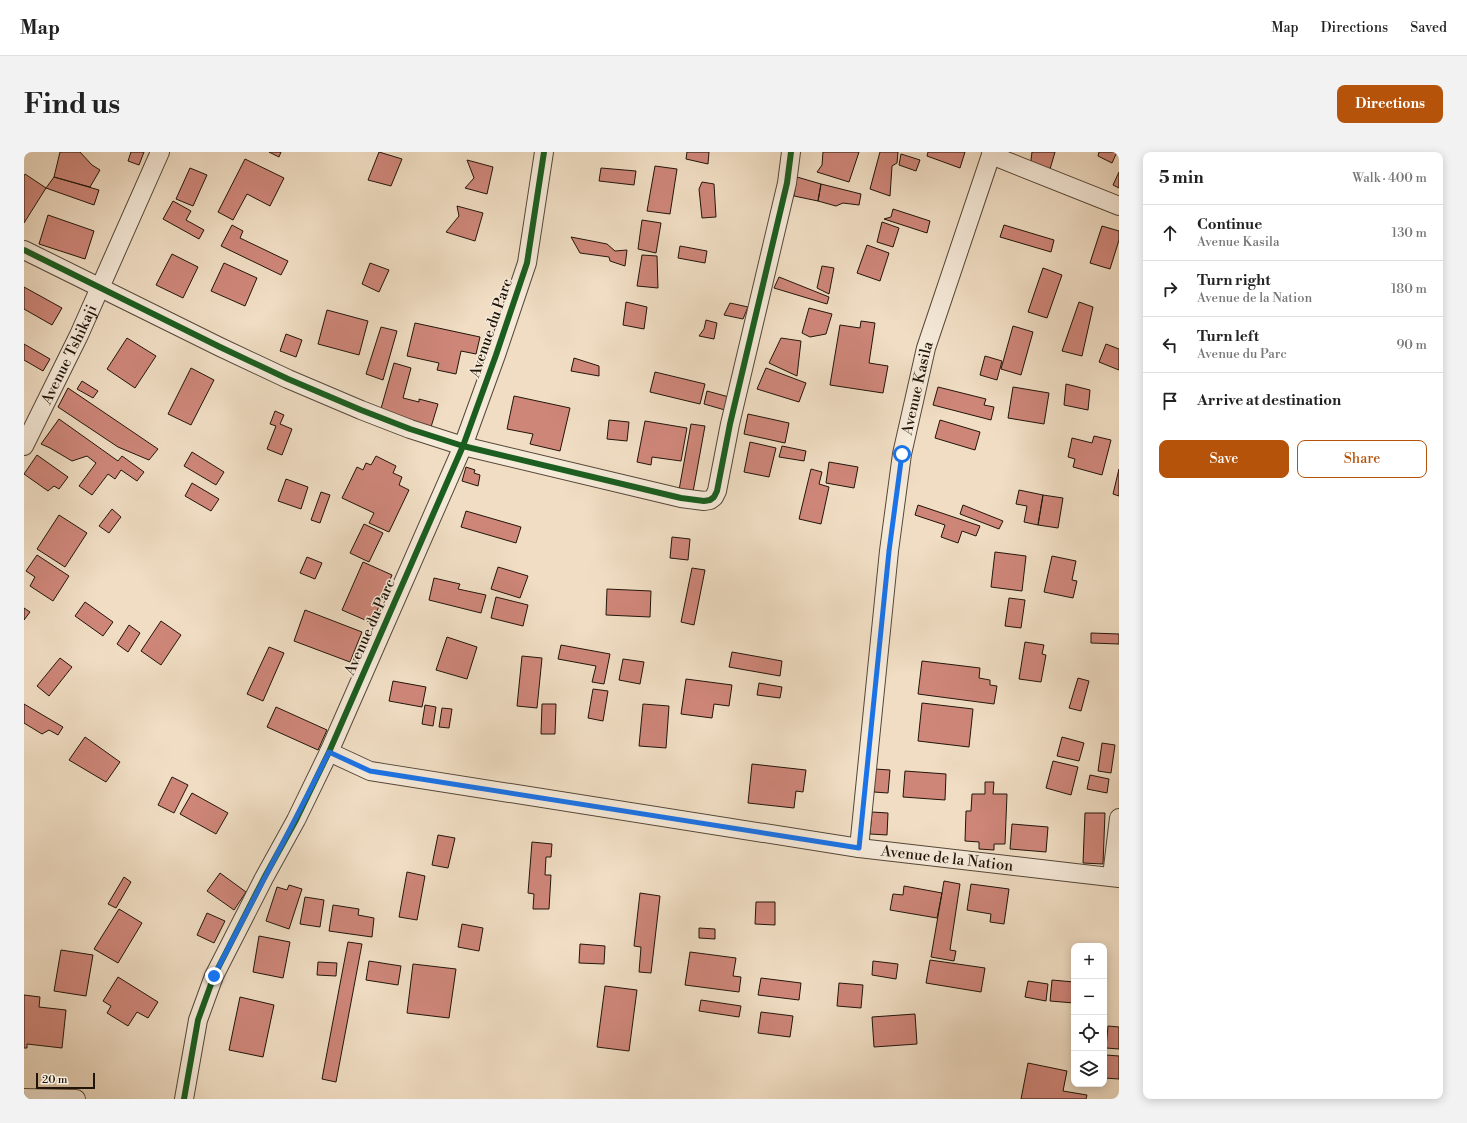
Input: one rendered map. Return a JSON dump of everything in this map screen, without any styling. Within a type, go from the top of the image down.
[{"type":"street","name":"Avenue Tshikaji","points":[[24,446],[79,335],[160,152]]},
{"type":"street","name":"Avenue du Parc","points":[[184,1099],[198,1020],[214,976],[264,878],[296,820],[329,752],[463,446],[527,263],[544,152]]},
{"type":"street","points":[[24,250],[288,379],[410,429],[463,446],[681,498],[704,501],[710,500],[714,496],[719,482],[730,424],[787,183],[791,152]]},
{"type":"street","points":[[992,154],[1119,206]]},
{"type":"street","name":"Avenue Kasila","points":[[859,848],[889,551],[902,454],[926,348],[992,154]]},
{"type":"street","name":"Avenue de la Nation","points":[[329,752],[370,771],[859,848],[1116,877]]},
{"type":"street","points":[[1116,877],[1119,818]]},
{"type":"street","points":[[24,1098],[76,1099]]},
{"type":"building","points":[[60,152],[80,152],[92,165],[100,170],[90,187],[54,177]]},
{"type":"building","points":[[131,152],[144,152],[139,165],[128,161]]},
{"type":"building","points":[[269,152],[281,152],[279,157]]},
{"type":"building","points":[[379,152],[402,159],[391,186],[368,180]]},
{"type":"building","points":[[687,152],[709,152],[708,164],[686,159]]},
{"type":"building","points":[[823,152],[859,152],[849,182],[817,172],[822,165]]},
{"type":"building","points":[[880,152],[898,152],[897,163],[892,166],[890,196],[870,189]]},
{"type":"building","points":[[928,152],[965,152],[960,168],[927,156]]},
{"type":"building","points":[[1032,152],[1055,152],[1048,176],[1030,168]]},
{"type":"building","points":[[1099,152],[1117,152],[1112,163],[1098,156]]},
{"type":"building","points":[[901,154],[920,160],[916,171],[899,165]]},
{"type":"building","points":[[245,159],[284,178],[270,206],[247,194],[233,220],[218,212]]},
{"type":"building","points":[[467,160],[493,167],[487,194],[465,188],[474,178]]},
{"type":"building","points":[[655,166],[677,169],[670,214],[647,211]]},
{"type":"building","points":[[190,168],[207,175],[193,206],[176,199]]},
{"type":"building","points":[[601,168],[636,171],[634,185],[599,181]]},
{"type":"building","points":[[1119,172],[1119,188],[1113,185]]},
{"type":"building","points":[[25,174],[46,188],[24,223],[24,176]]},
{"type":"building","points":[[54,177],[99,190],[94,205],[46,188]]},
{"type":"building","points":[[797,177],[821,184],[818,201],[794,196]]},
{"type":"building","points":[[702,182],[714,184],[716,217],[702,218],[699,189]]},
{"type":"building","points":[[821,184],[861,194],[859,205],[843,203],[836,206],[818,201]]},
{"type":"building","points":[[173,201],[191,211],[186,220],[204,230],[199,239],[163,219]]},
{"type":"building","points":[[457,206],[483,213],[475,241],[446,232],[459,216]]},
{"type":"building","points":[[893,209],[930,221],[927,233],[884,219],[891,217]]},
{"type":"building","points":[[48,215],[94,231],[85,259],[39,244]]},
{"type":"building","points":[[642,220],[661,223],[656,253],[638,249]]},
{"type":"building","points":[[882,222],[899,228],[893,247],[877,242]]},
{"type":"building","points":[[232,225],[243,231],[240,238],[288,261],[281,275],[221,246]]},
{"type":"building","points":[[1004,225],[1054,240],[1051,252],[1000,237]]},
{"type":"building","points":[[1102,226],[1119,231],[1119,240],[1110,269],[1090,263]]},
{"type":"building","points":[[571,237],[607,244],[615,251],[627,250],[625,266],[610,261],[609,257],[580,253]]},
{"type":"building","points":[[867,245],[889,253],[880,281],[857,273]]},
{"type":"building","points":[[680,246],[707,251],[705,263],[678,258]]},
{"type":"building","points":[[172,254],[198,267],[183,298],[156,285]]},
{"type":"building","points":[[642,255],[657,256],[658,288],[637,286]]},
{"type":"building","points":[[224,263],[257,278],[245,306],[211,291]]},
{"type":"building","points":[[370,263],[389,270],[379,292],[362,284]]},
{"type":"building","points":[[822,266],[834,268],[829,294],[817,288]]},
{"type":"building","points":[[1043,268],[1062,275],[1047,318],[1028,312]]},
{"type":"building","points":[[779,277],[829,297],[827,304],[774,288]]},
{"type":"building","points":[[24,287],[62,308],[52,325],[24,309]]},
{"type":"building","points":[[626,302],[647,307],[644,329],[623,325]]},
{"type":"building","points":[[1079,302],[1093,307],[1082,356],[1062,351]]},
{"type":"building","points":[[730,303],[748,307],[743,319],[724,315]]},
{"type":"building","points":[[809,308],[832,314],[826,334],[810,337],[802,333]]},
{"type":"building","points":[[327,310],[368,321],[359,355],[318,344]]},
{"type":"building","points":[[706,320],[717,323],[714,339],[699,336],[704,329]]},
{"type":"building","points":[[861,321],[875,323],[869,363],[888,366],[883,393],[830,385],[840,325],[860,328]]},
{"type":"building","points":[[415,323],[480,337],[476,354],[461,351],[456,374],[437,370],[439,363],[407,356]]},
{"type":"building","points":[[1013,326],[1033,332],[1021,375],[1001,369]]},
{"type":"building","points":[[381,327],[397,331],[383,380],[366,374]]},
{"type":"building","points":[[286,334],[302,340],[296,357],[280,351]]},
{"type":"building","points":[[127,338],[156,356],[135,388],[107,369]]},
{"type":"building","points":[[781,338],[801,341],[797,376],[769,363]]},
{"type":"building","points":[[24,344],[50,359],[43,371],[24,360]]},
{"type":"building","points":[[1106,344],[1119,349],[1119,370],[1099,362]]},
{"type":"building","points":[[985,356],[1002,361],[997,380],[980,375]]},
{"type":"building","points":[[574,358],[599,366],[599,376],[571,371]]},
{"type":"building","points":[[394,363],[411,368],[403,398],[419,402],[419,399],[438,404],[431,427],[380,412]]},
{"type":"building","points":[[191,368],[214,380],[191,425],[168,414]]},
{"type":"building","points":[[766,368],[806,383],[799,402],[757,389]]},
{"type":"building","points":[[655,372],[705,384],[700,404],[650,392]]},
{"type":"building","points":[[82,381],[98,391],[93,398],[77,389]]},
{"type":"building","points":[[1066,384],[1090,390],[1088,410],[1064,405]]},
{"type":"building","points":[[938,387],[986,399],[984,405],[994,407],[991,420],[933,405]]},
{"type":"building","points":[[1013,387],[1049,393],[1044,424],[1008,418]]},
{"type":"building","points":[[68,388],[158,449],[149,460],[118,447],[58,407]]},
{"type":"building","points":[[707,391],[729,397],[725,410],[704,404]]},
{"type":"building","points":[[514,396],[570,408],[560,451],[530,444],[533,434],[507,429]]},
{"type":"building","points":[[275,411],[284,415],[280,424],[292,429],[282,455],[267,449],[276,426],[270,424]]},
{"type":"building","points":[[748,414],[789,423],[785,443],[744,434]]},
{"type":"building","points":[[59,419],[118,461],[122,456],[144,472],[137,481],[121,470],[115,479],[108,474],[92,495],[79,486],[96,463],[87,456],[72,461],[41,444]]},
{"type":"building","points":[[609,420],[629,422],[627,441],[607,439]]},
{"type":"building","points":[[940,420],[980,432],[975,450],[935,438]]},
{"type":"building","points":[[645,421],[687,428],[681,461],[652,457],[651,465],[637,462]]},
{"type":"building","points":[[691,424],[705,426],[693,492],[679,490]]},
{"type":"building","points":[[1094,436],[1111,440],[1102,475],[1073,467],[1075,459],[1068,457],[1072,438],[1092,443]]},
{"type":"building","points":[[750,442],[776,448],[769,477],[744,472]]},
{"type":"building","points":[[782,446],[806,451],[804,461],[779,457]]},
{"type":"building","points":[[192,452],[224,472],[216,485],[184,466]]},
{"type":"building","points":[[37,455],[68,477],[59,489],[54,486],[48,491],[24,474]]},
{"type":"building","points":[[376,456],[396,466],[393,473],[402,477],[399,485],[409,490],[389,532],[369,523],[374,513],[342,498],[357,467],[363,470],[366,463],[371,465]]},
{"type":"building","points":[[829,462],[858,467],[854,488],[826,483]]},
{"type":"building","points":[[466,467],[475,470],[474,473],[480,475],[478,486],[462,481]]},
{"type":"building","points":[[811,469],[822,472],[819,484],[829,487],[821,524],[799,519]]},
{"type":"building","points":[[1119,469],[1119,496],[1113,494]]},
{"type":"building","points":[[286,479],[308,487],[301,509],[278,501]]},
{"type":"building","points":[[192,483],[219,499],[211,511],[185,496]]},
{"type":"building","points":[[1019,490],[1043,495],[1038,525],[1024,522],[1027,506],[1016,504]]},
{"type":"building","points":[[321,492],[330,495],[320,523],[311,520]]},
{"type":"building","points":[[1043,495],[1063,498],[1058,528],[1038,525]]},
{"type":"building","points":[[918,505],[980,526],[976,536],[962,531],[958,543],[941,537],[945,525],[915,515]]},
{"type":"building","points":[[963,505],[1003,521],[999,529],[960,514]]},
{"type":"building","points":[[112,509],[121,517],[109,533],[99,526]]},
{"type":"building","points":[[466,511],[521,527],[516,543],[461,527]]},
{"type":"building","points":[[59,515],[87,533],[65,567],[37,549]]},
{"type":"building","points":[[364,524],[383,533],[369,562],[350,553]]},
{"type":"building","points":[[672,537],[690,539],[688,560],[670,558]]},
{"type":"building","points":[[995,552],[1026,556],[1022,591],[991,587]]},
{"type":"building","points":[[37,555],[69,576],[53,601],[30,586],[35,577],[26,571]]},
{"type":"building","points":[[1052,556],[1076,561],[1072,580],[1077,581],[1073,598],[1044,592]]},
{"type":"building","points":[[307,557],[322,563],[315,579],[300,573]]},
{"type":"building","points":[[363,562],[392,575],[372,623],[342,610]]},
{"type":"building","points":[[498,567],[528,576],[520,598],[491,589]]},
{"type":"building","points":[[692,568],[705,570],[694,625],[681,622]]},
{"type":"building","points":[[434,578],[460,584],[458,589],[486,595],[481,613],[429,600]]},
{"type":"building","points":[[607,589],[651,591],[650,617],[606,615]]},
{"type":"building","points":[[496,597],[528,605],[523,626],[491,618]]},
{"type":"building","points":[[1009,598],[1025,600],[1021,628],[1005,626]]},
{"type":"building","points":[[85,602],[113,622],[103,636],[75,616]]},
{"type":"building","points":[[24,608],[30,612],[24,620]]},
{"type":"building","points":[[305,610],[362,632],[350,662],[294,641]]},
{"type":"building","points":[[161,621],[181,635],[161,665],[141,651]]},
{"type":"building","points":[[129,625],[140,633],[128,652],[117,644]]},
{"type":"building","points":[[1091,633],[1119,634],[1119,644],[1091,643]]},
{"type":"building","points":[[447,637],[477,647],[467,679],[436,670]]},
{"type":"building","points":[[1025,642],[1044,645],[1042,654],[1046,655],[1041,682],[1019,679]]},
{"type":"building","points":[[561,645],[610,654],[604,684],[592,682],[596,666],[558,659]]},
{"type":"building","points":[[269,647],[284,653],[263,701],[247,694]]},
{"type":"building","points":[[732,652],[782,661],[780,676],[729,667]]},
{"type":"building","points":[[522,656],[542,658],[537,708],[517,706]]},
{"type":"building","points":[[60,658],[72,667],[49,696],[37,686]]},
{"type":"building","points":[[623,659],[644,662],[640,684],[619,680]]},
{"type":"building","points":[[922,661],[980,668],[979,678],[990,680],[990,685],[997,686],[994,704],[918,694]]},
{"type":"building","points":[[1078,678],[1089,681],[1081,711],[1069,708]]},
{"type":"building","points":[[686,679],[732,685],[729,706],[714,704],[712,718],[681,714]]},
{"type":"building","points":[[393,681],[426,687],[422,707],[389,701]]},
{"type":"building","points":[[759,683],[782,687],[780,698],[757,695]]},
{"type":"building","points":[[593,689],[608,691],[603,721],[588,718]]},
{"type":"building","points":[[922,703],[973,709],[969,747],[918,741]]},
{"type":"building","points":[[24,704],[63,727],[58,735],[49,730],[42,734],[24,723]]},
{"type":"building","points":[[542,704],[556,704],[555,734],[541,734]]},
{"type":"building","points":[[643,704],[669,706],[666,748],[639,746]]},
{"type":"building","points":[[425,705],[436,707],[433,726],[422,724]]},
{"type":"building","points":[[276,707],[327,730],[318,750],[267,727]]},
{"type":"building","points":[[442,708],[452,709],[449,728],[439,727]]},
{"type":"building","points":[[85,737],[120,762],[106,782],[69,760]]},
{"type":"building","points":[[1062,737],[1084,743],[1079,761],[1057,756]]},
{"type":"building","points":[[1102,743],[1115,745],[1111,773],[1098,771]]},
{"type":"building","points":[[1053,761],[1078,767],[1071,795],[1046,788]]},
{"type":"building","points":[[752,764],[806,770],[803,792],[796,791],[794,808],[748,803]]},
{"type":"building","points":[[875,769],[890,770],[888,793],[874,792]]},
{"type":"building","points":[[905,771],[946,774],[945,800],[903,797]]},
{"type":"building","points":[[1090,775],[1109,779],[1107,793],[1087,789]]},
{"type":"building","points":[[172,777],[188,785],[174,813],[158,805]]},
{"type":"building","points":[[985,782],[994,782],[993,794],[1007,794],[1005,844],[994,844],[994,850],[979,849],[979,842],[965,841],[966,811],[971,811],[972,794],[985,794]]},
{"type":"building","points":[[192,793],[228,813],[216,834],[180,814]]},
{"type":"building","points":[[872,812],[888,813],[887,835],[870,834]]},
{"type":"building","points":[[1085,813],[1105,813],[1103,864],[1083,863]]},
{"type":"building","points":[[1012,824],[1048,827],[1046,852],[1010,849]]},
{"type":"building","points":[[438,835],[455,838],[448,868],[432,865]]},
{"type":"building","points":[[532,842],[552,844],[551,857],[546,857],[545,875],[551,875],[549,909],[533,909],[534,894],[528,893]]},
{"type":"building","points":[[407,872],[425,876],[417,920],[399,917]]},
{"type":"building","points":[[220,873],[246,892],[234,910],[207,891]]},
{"type":"building","points":[[124,877],[131,882],[116,908],[108,904]]},
{"type":"building","points":[[944,881],[960,884],[950,950],[956,951],[954,961],[931,957]]},
{"type":"building","points":[[971,884],[1009,889],[1004,924],[990,922],[991,914],[967,910]]},
{"type":"building","points":[[289,885],[302,889],[289,929],[266,921],[277,887],[287,890]]},
{"type":"building","points":[[904,886],[942,893],[937,918],[890,910],[893,894],[903,895]]},
{"type":"building","points":[[640,893],[660,896],[651,973],[639,972],[641,947],[634,946]]},
{"type":"building","points":[[305,897],[324,900],[320,927],[300,924]]},
{"type":"building","points":[[756,902],[775,902],[775,925],[755,924]]},
{"type":"building","points":[[333,905],[359,909],[358,915],[374,918],[372,937],[329,931]]},
{"type":"building","points":[[119,909],[142,923],[118,963],[94,949]]},
{"type":"building","points":[[207,913],[225,921],[214,943],[197,935]]},
{"type":"building","points":[[462,924],[483,928],[479,951],[458,947]]},
{"type":"building","points":[[699,928],[715,929],[715,939],[699,938]]},
{"type":"building","points":[[259,936],[290,942],[283,978],[253,972]]},
{"type":"building","points":[[348,942],[362,944],[336,1082],[322,1079]]},
{"type":"building","points":[[580,944],[605,946],[604,964],[579,963]]},
{"type":"building","points":[[61,950],[93,955],[86,996],[54,991]]},
{"type":"building","points":[[690,952],[736,958],[733,976],[741,977],[739,992],[685,985]]},
{"type":"building","points":[[930,960],[985,968],[981,992],[926,983]]},
{"type":"building","points":[[369,961],[401,966],[398,985],[366,980]]},
{"type":"building","points":[[873,961],[898,964],[896,979],[872,975]]},
{"type":"building","points":[[318,962],[337,963],[336,976],[317,975]]},
{"type":"building","points":[[413,964],[456,969],[449,1018],[407,1013]]},
{"type":"building","points":[[118,977],[158,1002],[148,1018],[137,1012],[128,1026],[107,1013],[111,1006],[103,1001]]},
{"type":"building","points":[[761,978],[801,983],[799,1000],[758,995]]},
{"type":"building","points":[[1052,980],[1071,982],[1071,1003],[1050,1001]]},
{"type":"building","points":[[1028,981],[1048,984],[1046,1001],[1025,997]]},
{"type":"building","points":[[839,983],[863,985],[861,1008],[837,1006]]},
{"type":"building","points":[[605,986],[637,990],[629,1051],[597,1047]]},
{"type":"building","points":[[24,995],[40,997],[39,1007],[66,1010],[62,1048],[27,1044],[27,1048],[24,1048]]},
{"type":"building","points":[[240,997],[274,1005],[263,1057],[229,1050]]},
{"type":"building","points":[[701,1000],[741,1006],[739,1017],[699,1011]]},
{"type":"building","points":[[761,1012],[793,1016],[790,1037],[758,1033]]},
{"type":"building","points":[[915,1014],[917,1044],[874,1047],[872,1017]]},
{"type":"building","points":[[1108,1026],[1119,1027],[1119,1049],[1107,1048]]},
{"type":"building","points":[[1107,1055],[1119,1056],[1119,1079],[1107,1078]]},
{"type":"building","points":[[1028,1063],[1067,1071],[1063,1091],[1087,1095],[1086,1099],[1021,1099]]},
{"type":"cycle path","points":[[184,1099],[198,1020],[214,976],[264,878],[296,820],[329,752],[463,446],[527,263],[544,152]]},
{"type":"cycle path","points":[[24,250],[288,379],[410,429],[463,446],[681,498],[704,501],[710,500],[714,497],[717,491],[730,424],[787,183],[791,152]]},
{"type":"route","points":[[214,976],[264,878],[296,820],[329,752],[370,771],[859,848],[889,551],[902,454]]}]
